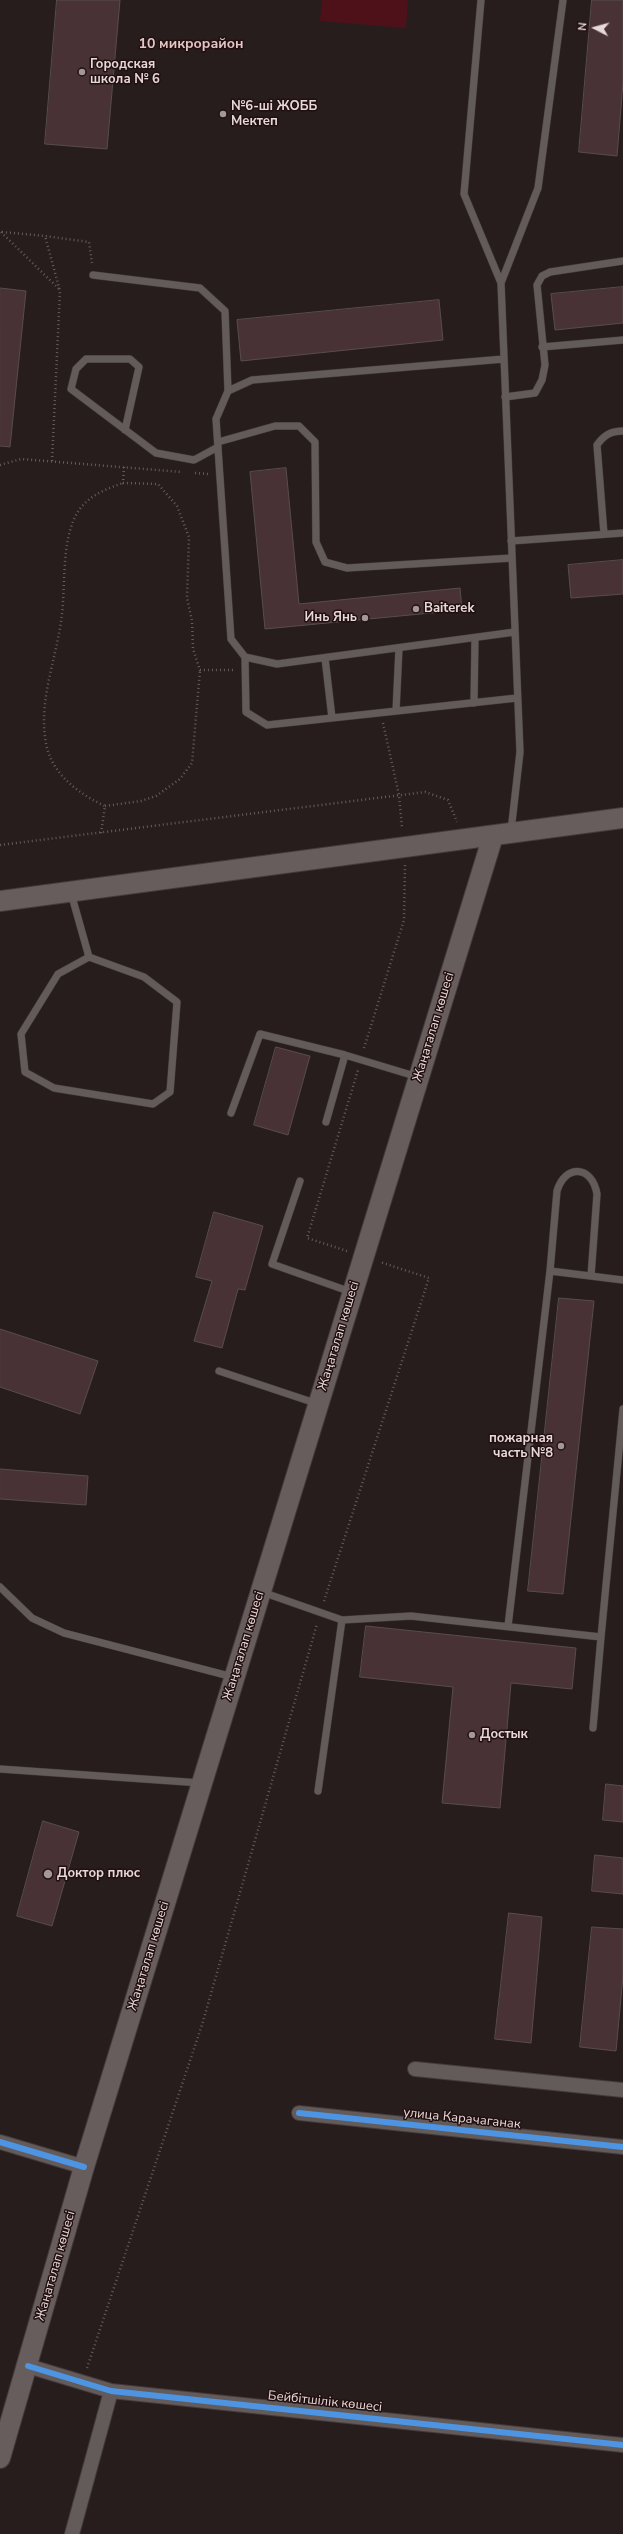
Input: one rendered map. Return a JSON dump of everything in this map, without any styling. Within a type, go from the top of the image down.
[{"type":"main road","points":[[0,901],[71,893],[623,818]]},
{"type":"main road","name":"Жаңаталап көшесі","points":[[0,2458],[28,2366],[84,2167],[262,1592],[418,1077],[502,835]]},
{"type":"street","points":[[415,2069],[623,2090]]},
{"type":"street","name":"улица Карачаганак","points":[[299,2113],[623,2147]]},
{"type":"street","points":[[0,2142],[84,2167]]},
{"type":"street","name":"Бейбітшілік көшесі","points":[[28,2366],[110,2391],[623,2445]]},
{"type":"street","points":[[72,2534],[110,2391]]},
{"type":"lane","points":[[481,0],[464,194],[501,283],[520,752],[502,835]]},
{"type":"lane","points":[[501,283],[538,188],[563,0]]},
{"type":"lane","points":[[505,397],[535,392],[542,380],[545,365],[542,347],[537,284],[542,276],[550,272],[623,261]]},
{"type":"lane","points":[[94,275],[200,288],[225,312],[228,391],[216,419],[231,639],[245,657],[246,712],[267,725],[517,698]]},
{"type":"lane","points":[[542,347],[623,340]]},
{"type":"lane","points":[[125,430],[140,367],[130,359],[86,359],[76,369],[71,389],[125,430],[156,453],[194,460],[218,445],[275,426],[299,426],[315,442],[316,542],[324,562],[347,568],[512,558]]},
{"type":"lane","points":[[228,391],[252,380],[504,359]]},
{"type":"lane","points":[[604,534],[597,445],[604,436],[614,431],[623,431]]},
{"type":"lane","points":[[511,541],[623,533]]},
{"type":"lane","points":[[245,657],[276,664],[515,632]]},
{"type":"lane","points":[[474,703],[475,638]]},
{"type":"lane","points":[[396,711],[399,648]]},
{"type":"lane","points":[[325,658],[332,718]]},
{"type":"lane","points":[[71,893],[89,958]]},
{"type":"lane","points":[[89,958],[144,977],[177,1002],[170,1092],[153,1104],[54,1088],[25,1072],[21,1034],[58,974],[89,958]]},
{"type":"lane","points":[[231,1112],[260,1034],[345,1055],[418,1077]]},
{"type":"lane","points":[[326,1122],[345,1055]]},
{"type":"lane","points":[[508,1626],[550,1271],[557,1191],[560,1180],[570,1174],[579,1172],[588,1174],[595,1182],[597,1194],[591,1276]]},
{"type":"lane","points":[[300,1181],[272,1264],[352,1292]]},
{"type":"lane","points":[[550,1271],[623,1280]]},
{"type":"lane","points":[[219,1371],[318,1404]]},
{"type":"lane","points":[[593,1728],[623,1409]]},
{"type":"lane","points":[[0,1587],[32,1618],[64,1633],[235,1678]]},
{"type":"lane","points":[[262,1592],[342,1620],[411,1616],[508,1626],[601,1638]]},
{"type":"lane","points":[[318,1791],[342,1620]]},
{"type":"lane","points":[[0,1769],[202,1783]]},
{"type":"path","points":[[0,232],[90,242],[94,275]]},
{"type":"path","points":[[0,232],[60,291]]},
{"type":"path","points":[[45,236],[60,291],[52,461]]},
{"type":"path","points":[[0,465],[21,459],[183,472]]},
{"type":"path","points":[[123,483],[124,467]]},
{"type":"path","points":[[190,473],[220,475]]},
{"type":"path","points":[[123,483],[158,484],[177,506],[189,537],[187,598],[192,621],[194,649],[200,670],[192,763],[180,779],[156,796],[141,801],[105,806],[84,796],[61,774],[47,749],[44,722],[48,682],[61,624],[68,543],[74,519],[84,503],[103,490],[123,483]]},
{"type":"path","points":[[200,670],[246,670]]},
{"type":"path","points":[[83,2382],[202,2025],[292,1720],[320,1613],[430,1278],[307,1238],[404,920],[404,848],[399,795],[381,713]]},
{"type":"path","points":[[0,845],[424,792],[448,800],[465,840]]},
{"type":"path","points":[[101,833],[105,806]]},
{"type":"shaded area","points":[[322,0],[408,0],[406,28],[320,21]]},
{"type":"building","name":"Городская школа № 6","points":[[57,0],[120,0],[107,149],[45,144]]},
{"type":"building","points":[[592,0],[623,0],[623,83],[617,156],[579,152]]},
{"type":"building","points":[[623,287],[623,323],[555,330],[551,294]]},
{"type":"building","points":[[0,288],[26,291],[10,447],[0,446]]},
{"type":"building","points":[[439,300],[443,340],[241,361],[237,320]]},
{"type":"building","points":[[286,468],[299,604],[460,588],[462,610],[265,629],[250,472]]},
{"type":"building","points":[[623,560],[623,594],[571,598],[568,565]]},
{"type":"building","points":[[276,1047],[310,1056],[288,1135],[254,1125]]},
{"type":"building","points":[[214,1212],[263,1226],[245,1290],[238,1289],[222,1348],[194,1341],[212,1281],[196,1277]]},
{"type":"building","name":"пожарная часть №8","points":[[559,1298],[594,1301],[563,1594],[528,1591]]},
{"type":"building","points":[[0,1329],[98,1361],[80,1414],[0,1387]]},
{"type":"building","points":[[0,1469],[88,1476],[86,1505],[0,1499]]},
{"type":"building","points":[[366,1626],[576,1648],[572,1689],[511,1683],[500,1808],[442,1803],[453,1687],[360,1677]]},
{"type":"building","points":[[606,1784],[623,1786],[623,1822],[603,1820]]},
{"type":"building","name":"Доктор плюс","points":[[43,1821],[79,1832],[52,1926],[17,1916]]},
{"type":"building","points":[[595,1855],[623,1858],[623,1894],[592,1891]]},
{"type":"building","points":[[509,1913],[542,1917],[531,2043],[495,2039]]},
{"type":"building","points":[[592,1927],[623,1929],[623,1976],[616,2051],[580,2047]]},
{"type":"cycle path","points":[[299,2113],[623,2147]]},
{"type":"cycle path","points":[[0,2142],[84,2167]]},
{"type":"cycle path","points":[[28,2366],[111,2391],[623,2445]]},
{"type":"place","name":"Городская школа № 6","points":[[82,72]]},
{"type":"place","name":"№6-ші ЖОББ Мектеп","points":[[223,114]]},
{"type":"place","name":"Baiterek","points":[[416,609]]},
{"type":"place","name":"Инь Янь","points":[[365,618]]},
{"type":"place","name":"пожарная часть №8","points":[[561,1446]]},
{"type":"place","name":"Достык","points":[[472,1735]]},
{"type":"place","name":"Доктор плюс","points":[[48,1874]]},
{"type":"district","name":"10 микрорайон","points":[[191,45]]}]
